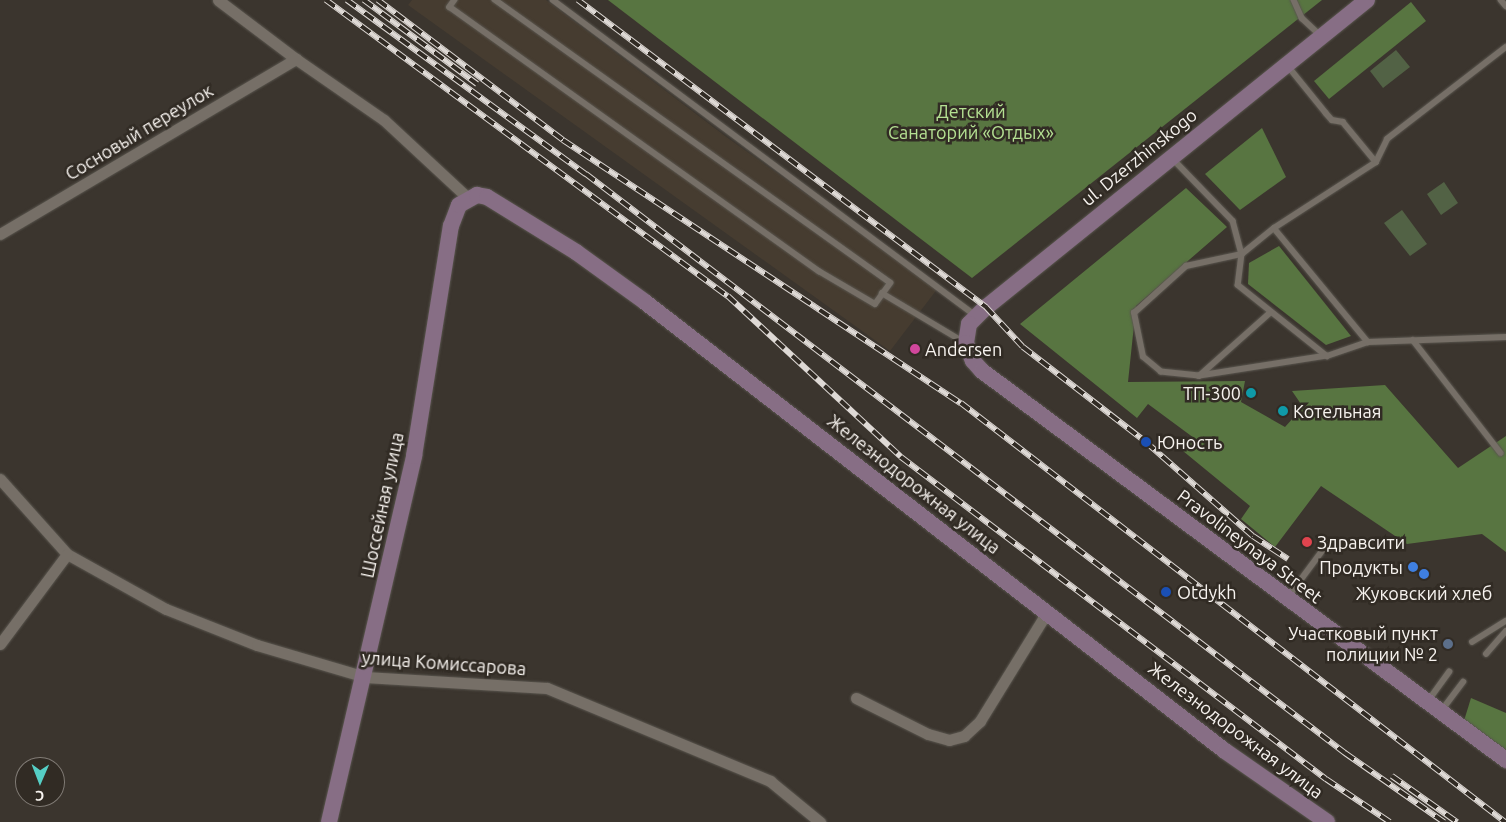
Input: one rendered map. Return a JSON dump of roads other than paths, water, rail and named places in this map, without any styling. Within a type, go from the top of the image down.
[{"type":"street","points":[[218,0],[296,60],[384,120],[468,198]]},
{"type":"street","name":"ul. Dzerzhinskogo","points":[[966,343],[969,324],[976,316],[1367,0]]},
{"type":"street","name":"Сосновый переулок","points":[[0,234],[296,60]]},
{"type":"street","name":"Железнодорожная улица","points":[[468,198],[487,197],[583,258],[1047,612],[1225,751],[1328,822]]},
{"type":"street","name":"Шоссейная улица","points":[[329,822],[365,677],[414,456],[451,226],[459,205],[468,198]]},
{"type":"street","name":"Pravolineynaya Street","points":[[966,343],[973,361],[1287,599],[1506,760]]},
{"type":"street","name":"улица Комиссарова","points":[[0,479],[67,554],[166,608],[257,645],[365,677],[547,688],[770,781],[820,822]]},
{"type":"street","points":[[0,644],[67,554]]},
{"type":"street","points":[[856,698],[928,734],[949,740],[964,736],[980,721],[1047,612]]},
{"type":"lane","points":[[455,0],[450,7],[819,271],[874,304],[890,283],[495,0]]},
{"type":"lane","points":[[553,0],[961,308],[976,316]]},
{"type":"lane","points":[[1294,0],[1302,18],[1321,36]]},
{"type":"lane","points":[[1502,0],[1506,6]]},
{"type":"lane","points":[[1506,47],[1386,139],[1376,162],[1274,228],[1242,254],[1186,266],[1134,313],[1143,357],[1161,372],[1199,376],[1327,356],[1368,342],[1506,336]]},
{"type":"lane","points":[[1286,64],[1332,120],[1343,122],[1376,162]]},
{"type":"lane","points":[[1171,157],[1233,220],[1242,254],[1238,285],[1327,356]]},
{"type":"lane","points":[[1274,228],[1368,342]]},
{"type":"lane","points":[[882,293],[966,343]]},
{"type":"lane","points":[[1199,376],[1271,312]]},
{"type":"lane","points":[[1413,340],[1502,453]]},
{"type":"lane","points":[[1287,599],[1328,544]]},
{"type":"lane","points":[[1472,642],[1506,622]]},
{"type":"lane","points":[[1486,654],[1506,631]]},
{"type":"lane","points":[[1427,702],[1449,672]]},
{"type":"lane","points":[[1441,712],[1463,682]]},
{"type":"railway","points":[[326,0],[728,296],[901,457],[1326,779],[1390,822]]},
{"type":"railway","points":[[347,0],[586,174],[1345,753],[1444,822]]},
{"type":"railway","points":[[364,0],[477,84]]},
{"type":"railway","points":[[378,0],[563,140],[961,403],[1505,822]]},
{"type":"railway","points":[[578,0],[986,307],[1023,347],[1146,442],[1253,536],[1288,559]]},
{"type":"railway","points":[[1392,776],[1457,822]]},
{"type":"place","name":"Andersen","points":[[915,349]]},
{"type":"place","name":"ТП-300","points":[[1251,393]]},
{"type":"place","name":"Котельная","points":[[1283,411]]},
{"type":"place","name":"Юность","points":[[1146,442]]},
{"type":"place","name":"Здравсити","points":[[1307,542]]},
{"type":"place","name":"Продукты","points":[[1413,567]]},
{"type":"place","name":"Жуковский хлеб","points":[[1424,574]]},
{"type":"place","name":"Otdykh","points":[[1166,592]]},
{"type":"place","name":"Участковый пункт полиции № 2","points":[[1448,644]]},
{"type":"park label","name":"Детский Санаторий «Отдых»","points":[[971,122]]}]
